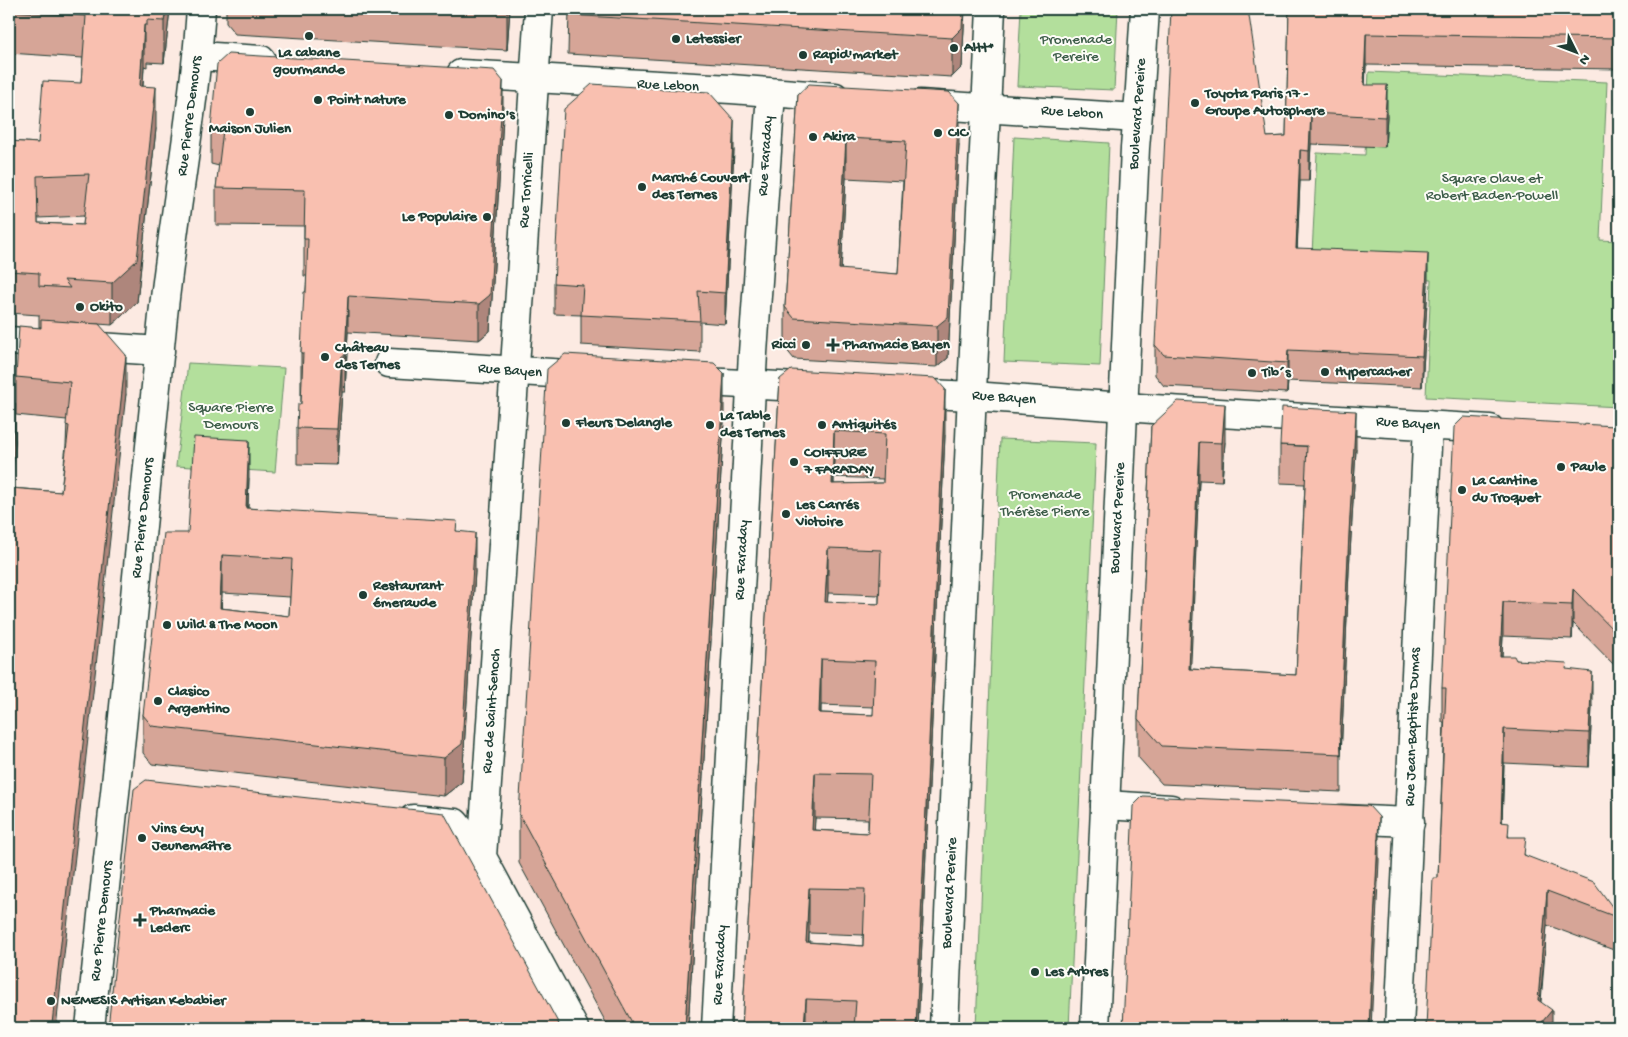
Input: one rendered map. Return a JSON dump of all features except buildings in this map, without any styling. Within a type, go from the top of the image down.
[{"type":"street","name":"Rue Pierre Demours","points":[[90,1028],[128,785],[160,351],[198,56],[201,9]]},
{"type":"street","name":"Rue Torricelli","points":[[514,371],[539,9]]},
{"type":"street","name":"Boulevard Pereire","points":[[944,1028],[991,9]]},
{"type":"street","name":"Boulevard Pereire","points":[[1095,1028],[1134,148],[1138,118],[1145,9]]},
{"type":"street","points":[[198,56],[285,62]]},
{"type":"street","name":"Rue Lebon","points":[[433,72],[731,89],[862,99]]},
{"type":"street","name":"Rue Faraday","points":[[716,1028],[752,385],[771,93]]},
{"type":"street","name":"Rue Lebon","points":[[892,101],[1138,118]]},
{"type":"street","points":[[9,341],[160,351]]},
{"type":"street","name":"Rue Bayen","points":[[389,363],[606,376]]},
{"type":"street","name":"Rue de Saint-Senoch","points":[[482,857],[514,371]]},
{"type":"street","points":[[664,380],[844,390]]},
{"type":"street","name":"Rue Bayen","points":[[882,392],[1515,430]]},
{"type":"street","name":"Rue Jean-Baptiste Dumas","points":[[1399,1028],[1428,425]]},
{"type":"street","points":[[1105,805],[1199,811]]},
{"type":"street","points":[[386,815],[455,824],[482,857],[574,1028]]},
{"type":"street","points":[[1318,817],[1410,822]]},
{"type":"green space","name":"Promenade Pereire","points":[[1021,9],[1118,9],[1114,90],[1017,86]]},
{"type":"green space","name":"Square Olave et Robert Baden-Powell","points":[[1369,72],[1607,82],[1600,240],[1619,241],[1619,407],[1426,397],[1431,280],[1311,275],[1317,153],[1365,155]]},
{"type":"green space","points":[[1014,137],[1109,143],[1100,366],[1004,362]]},
{"type":"green space","name":"Square Pierre Demours","points":[[188,363],[284,368],[275,472],[176,466]]},
{"type":"green space","name":"Promenade Thérèse Pierre","points":[[1000,439],[1096,443],[1069,1028],[976,1028]]},
{"type":"place","name":"La cabane gourmande","points":[[309,36]]},
{"type":"place","name":"Letessier","points":[[676,39]]},
{"type":"place","name":"Altt*","points":[[954,48]]},
{"type":"place","name":"Rapid'market","points":[[803,55]]},
{"type":"place","name":"Point nature","points":[[318,100]]},
{"type":"place","name":"Toyota Paris 17 - Groupe Autosphere","points":[[1195,103]]},
{"type":"place","name":"Maison Julien","points":[[250,112]]},
{"type":"place","name":"Domino's","points":[[449,115]]},
{"type":"place","name":"CIC","points":[[938,133]]},
{"type":"place","name":"Akira","points":[[813,137]]},
{"type":"place","name":"Marché Couvert des Ternes","points":[[642,187]]},
{"type":"place","name":"Le Populaire","points":[[487,217]]},
{"type":"place","name":"Okito","points":[[80,307]]},
{"type":"place","name":"Ricci","points":[[806,345]]},
{"type":"place","name":"Pharmacie Bayen","points":[[833,345]]},
{"type":"place","name":"Château des Ternes","points":[[325,357]]},
{"type":"place","name":"Hypercacher","points":[[1325,372]]},
{"type":"place","name":"Tib´s","points":[[1252,373]]},
{"type":"place","name":"Fleurs Delangle","points":[[566,423]]},
{"type":"place","name":"La Table des Ternes","points":[[710,425]]},
{"type":"place","name":"Antiquités","points":[[822,425]]},
{"type":"place","name":"COIFFURE 7 FARADAY","points":[[794,462]]},
{"type":"place","name":"Paule","points":[[1561,467]]},
{"type":"place","name":"La Cantine du Troquet","points":[[1462,490]]},
{"type":"place","name":"Les Carrés Victoire","points":[[786,514]]},
{"type":"place","name":"Restaurant émeraude","points":[[363,595]]},
{"type":"place","name":"Wild & The Moon","points":[[167,625]]},
{"type":"place","name":"Clasico Argentino","points":[[158,701]]},
{"type":"place","name":"Vins Guy Jeunemaître","points":[[142,838]]},
{"type":"place","name":"Pharmacie Leclerc","points":[[140,920]]},
{"type":"place","name":"Les Arbres","points":[[1035,972]]},
{"type":"place","name":"NEMESIS Artisan Kebabier","points":[[51,1001]]}]
